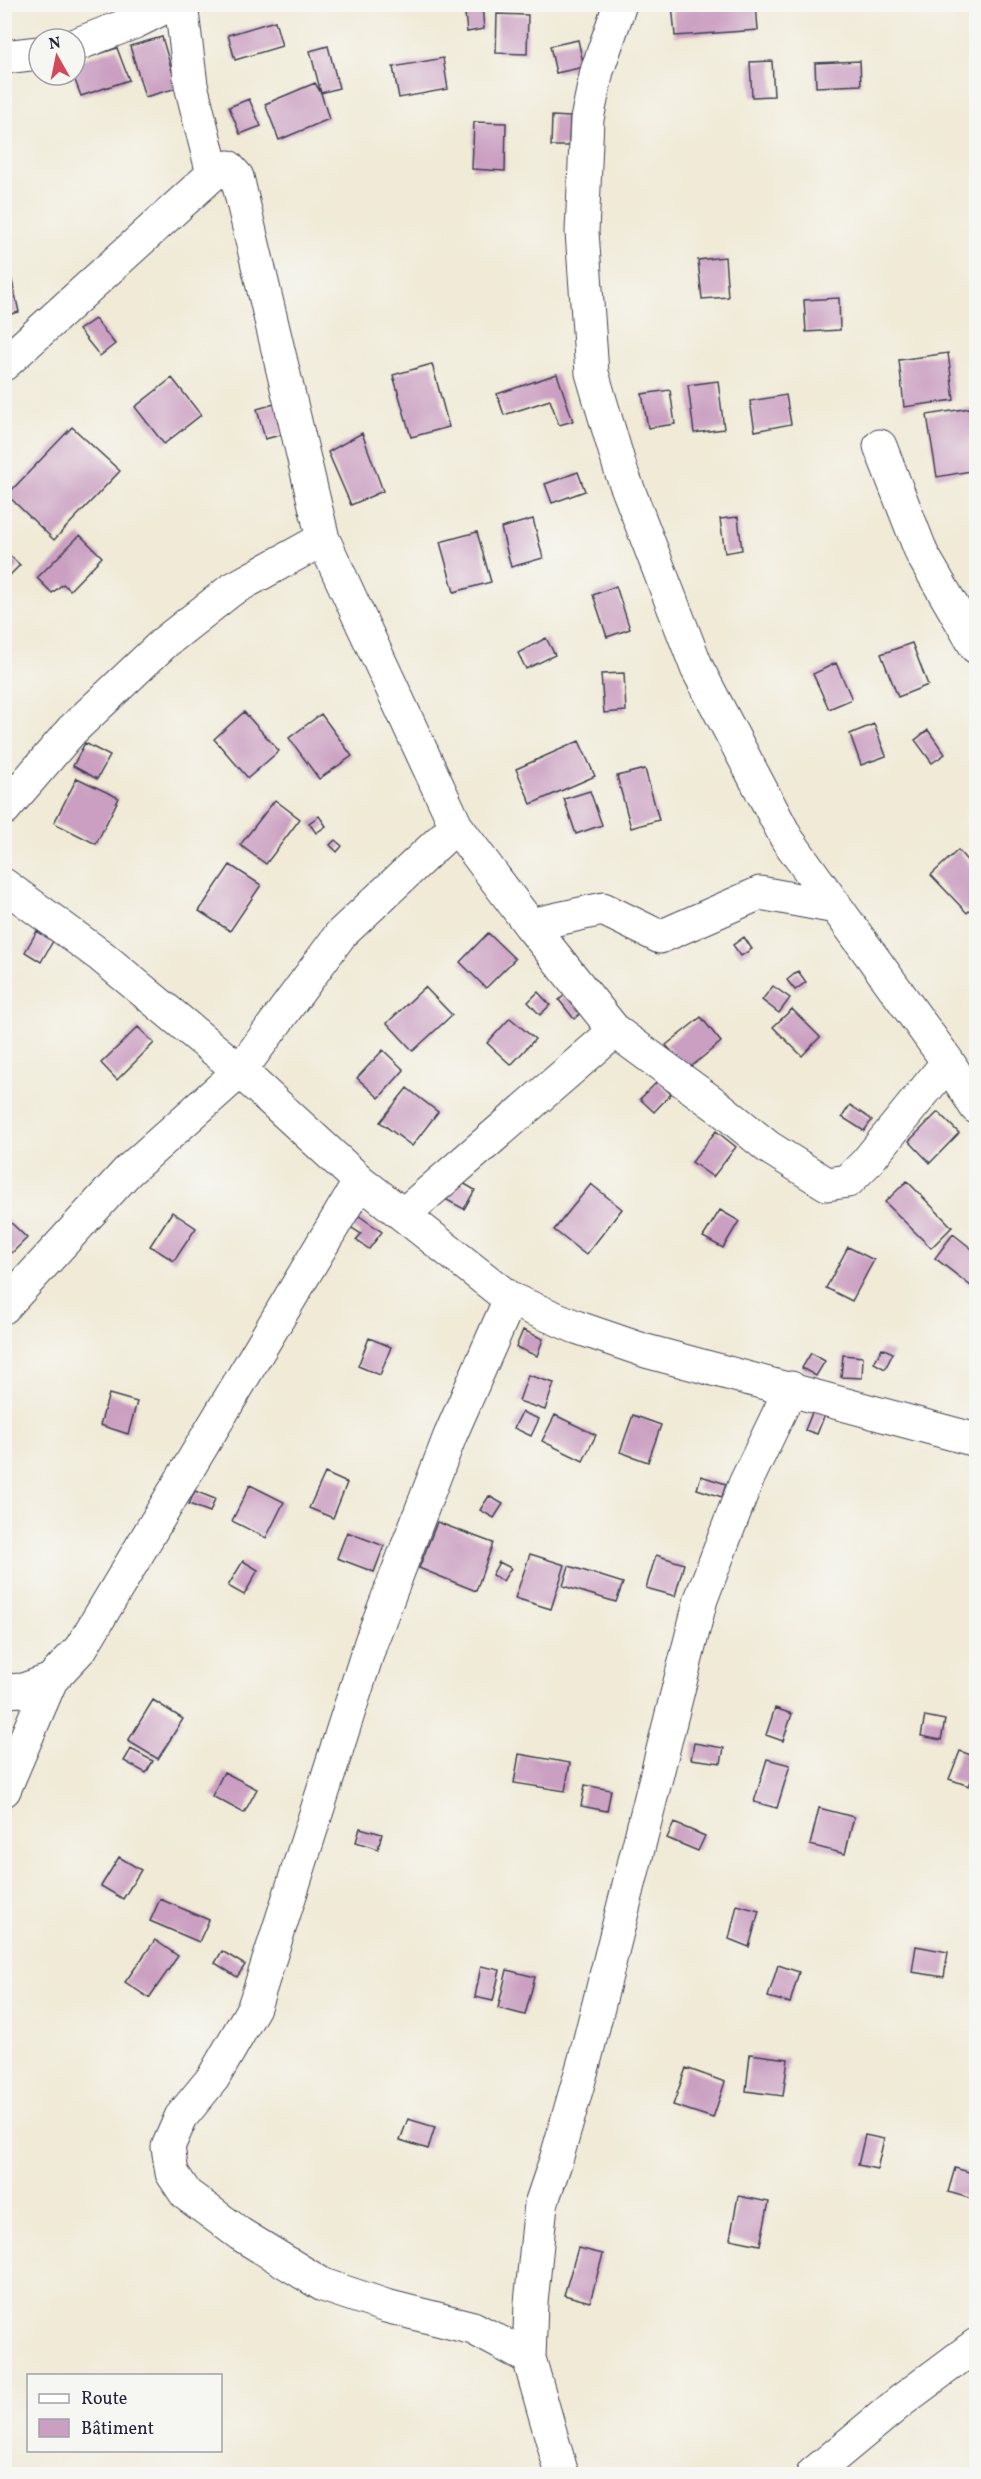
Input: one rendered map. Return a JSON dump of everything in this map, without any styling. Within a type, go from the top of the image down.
[{"type":"street","points":[[87,40],[135,22],[171,4]]},
{"type":"street","points":[[181,4],[191,85],[213,174]]},
{"type":"street","points":[[620,4],[597,71],[587,119],[582,232],[592,373],[621,471],[697,668],[787,839],[948,1062],[976,1107]]},
{"type":"street","points":[[4,57],[27,54]]},
{"type":"street","points":[[4,364],[213,174],[228,168],[237,177],[323,539],[456,826],[530,925],[615,1031],[720,1108],[768,1147],[827,1184],[848,1182],[948,1062]]},
{"type":"street","points":[[880,446],[922,554],[976,647]]},
{"type":"street","points":[[4,809],[72,730],[165,642],[231,590],[323,539]]},
{"type":"street","points":[[4,1307],[127,1172],[240,1071],[340,935],[410,872],[456,826]]},
{"type":"street","points":[[4,885],[101,956],[240,1071],[360,1180],[510,1299],[576,1327],[646,1351],[976,1440]]},
{"type":"street","points":[[530,925],[603,909],[660,937],[760,893],[836,907]]},
{"type":"street","points":[[404,1214],[615,1031]]},
{"type":"street","points":[[4,1790],[51,1680],[81,1648],[360,1180]]},
{"type":"street","points":[[510,1299],[450,1436],[371,1642],[254,2007],[213,2078],[181,2117],[168,2147],[172,2173],[186,2194],[240,2234],[323,2285],[386,2306],[473,2328],[529,2358]]},
{"type":"street","points":[[562,2475],[529,2358],[531,2303],[541,2204],[585,2059],[701,1599],[745,1484],[790,1388]]},
{"type":"street","points":[[4,1691],[23,1690],[51,1680]]},
{"type":"street","points":[[813,2475],[901,2401],[976,2345]]},
{"type":"building","points":[[464,4],[482,4],[484,29],[467,32]]},
{"type":"building","points":[[672,4],[756,4],[758,30],[675,36]]},
{"type":"building","points":[[497,14],[528,15],[527,54],[496,53]]},
{"type":"building","points":[[275,21],[282,46],[235,60],[228,35]]},
{"type":"building","points":[[162,37],[177,88],[145,97],[130,46]]},
{"type":"building","points":[[578,40],[584,67],[556,73],[550,46]]},
{"type":"building","points":[[328,46],[339,88],[321,93],[310,51]]},
{"type":"building","points":[[117,48],[129,80],[81,96],[78,87],[87,87],[87,58]]},
{"type":"building","points":[[443,58],[448,89],[399,98],[393,67]]},
{"type":"building","points":[[772,61],[774,96],[752,97],[750,62]]},
{"type":"building","points":[[860,61],[861,85],[816,87],[815,63]]},
{"type":"building","points":[[315,83],[321,93],[329,119],[279,140],[265,104]]},
{"type":"building","points":[[249,99],[261,126],[240,134],[229,107]]},
{"type":"building","points":[[552,116],[570,117],[569,146],[551,146]]},
{"type":"building","points":[[474,122],[506,123],[505,171],[472,169]]},
{"type":"building","points":[[725,257],[728,297],[702,299],[698,260]]},
{"type":"building","points":[[10,272],[19,312],[4,316],[4,273]]},
{"type":"building","points":[[839,298],[840,330],[806,332],[804,300]]},
{"type":"building","points":[[95,319],[115,344],[100,356],[79,330]]},
{"type":"building","points":[[948,353],[954,400],[904,407],[899,360]]},
{"type":"building","points":[[432,364],[449,427],[411,437],[393,375]]},
{"type":"building","points":[[557,374],[573,421],[559,425],[550,400],[504,415],[497,394]]},
{"type":"building","points":[[172,378],[201,415],[164,444],[135,407]]},
{"type":"building","points":[[718,381],[724,429],[694,433],[688,385]]},
{"type":"building","points":[[670,390],[675,424],[648,428],[642,394]]},
{"type":"building","points":[[786,395],[791,424],[755,431],[750,401]]},
{"type":"building","points":[[285,401],[292,432],[265,439],[257,409]]},
{"type":"building","points":[[976,407],[976,470],[937,477],[927,415]]},
{"type":"building","points":[[72,427],[120,471],[54,540],[7,495]]},
{"type":"building","points":[[362,433],[383,491],[351,505],[328,452]]},
{"type":"building","points":[[578,472],[585,491],[552,503],[545,484]]},
{"type":"building","points":[[738,517],[742,550],[725,553],[720,519]]},
{"type":"building","points":[[533,519],[543,558],[511,567],[501,528]]},
{"type":"building","points":[[477,532],[491,582],[454,592],[440,542]]},
{"type":"building","points":[[80,535],[102,557],[70,590],[63,584],[52,593],[37,578]]},
{"type":"building","points":[[4,550],[20,565],[4,581]]},
{"type":"building","points":[[616,586],[630,629],[607,637],[593,595]]},
{"type":"building","points":[[546,638],[555,655],[526,669],[518,653]]},
{"type":"building","points":[[912,643],[928,685],[898,697],[881,654]]},
{"type":"building","points":[[836,663],[852,699],[829,709],[813,674]]},
{"type":"building","points":[[624,673],[626,711],[604,713],[601,674]]},
{"type":"building","points":[[244,712],[279,751],[248,778],[214,739]]},
{"type":"building","points":[[321,714],[352,756],[319,779],[289,738]]},
{"type":"building","points":[[874,724],[886,756],[861,765],[850,734]]},
{"type":"building","points":[[928,730],[945,754],[932,763],[915,740]]},
{"type":"building","points":[[579,741],[595,776],[531,804],[516,769]]},
{"type":"building","points":[[85,743],[110,756],[97,779],[73,766]]},
{"type":"building","points":[[645,769],[659,820],[631,828],[617,776]]},
{"type":"building","points":[[77,778],[119,798],[96,844],[54,823]]},
{"type":"building","points":[[590,791],[602,825],[576,834],[564,799]]},
{"type":"building","points":[[275,800],[300,819],[266,864],[240,845]]},
{"type":"building","points":[[319,816],[326,826],[316,833],[309,823]]},
{"type":"building","points":[[335,840],[342,846],[337,852],[330,845]]},
{"type":"building","points":[[958,850],[976,871],[976,904],[967,913],[931,875]]},
{"type":"building","points":[[230,865],[261,885],[230,931],[199,911]]},
{"type":"building","points":[[37,931],[53,941],[41,962],[25,952]]},
{"type":"building","points":[[488,933],[515,959],[486,988],[460,962]]},
{"type":"building","points":[[744,937],[752,949],[741,956],[733,945]]},
{"type":"building","points":[[798,971],[806,982],[795,990],[787,980]]},
{"type":"building","points":[[773,986],[790,998],[779,1013],[762,1000]]},
{"type":"building","points":[[425,987],[452,1015],[413,1051],[387,1023]]},
{"type":"building","points":[[538,992],[550,1005],[540,1015],[528,1002]]},
{"type":"building","points":[[567,993],[583,1011],[574,1019],[559,1000]]},
{"type":"building","points":[[792,1009],[820,1037],[802,1056],[773,1027]]},
{"type":"building","points":[[701,1017],[721,1042],[687,1070],[666,1045]]},
{"type":"building","points":[[510,1018],[535,1039],[511,1065],[487,1043]]},
{"type":"building","points":[[138,1027],[154,1043],[117,1080],[101,1063]]},
{"type":"building","points":[[383,1050],[404,1070],[379,1098],[357,1078]]},
{"type":"building","points":[[658,1081],[671,1094],[654,1112],[640,1099]]},
{"type":"building","points":[[407,1088],[438,1112],[412,1146],[380,1122]]},
{"type":"building","points":[[850,1105],[872,1120],[864,1131],[842,1117]]},
{"type":"building","points":[[938,1112],[959,1133],[930,1163],[909,1141]]},
{"type":"building","points":[[716,1131],[736,1147],[713,1177],[692,1162]]},
{"type":"building","points":[[456,1179],[475,1190],[464,1209],[445,1199]]},
{"type":"building","points":[[907,1181],[952,1227],[931,1248],[885,1202]]},
{"type":"building","points":[[591,1184],[622,1209],[586,1255],[554,1230]]},
{"type":"building","points":[[720,1210],[739,1221],[723,1248],[703,1237]]},
{"type":"building","points":[[172,1212],[196,1228],[174,1261],[150,1246]]},
{"type":"building","points":[[355,1213],[382,1232],[369,1249],[356,1240],[361,1234],[346,1224]]},
{"type":"building","points":[[4,1216],[27,1238],[12,1253],[4,1245]]},
{"type":"building","points":[[953,1234],[976,1252],[976,1290],[935,1258]]},
{"type":"building","points":[[848,1247],[874,1260],[852,1301],[826,1288]]},
{"type":"building","points":[[523,1330],[543,1339],[537,1356],[516,1347]]},
{"type":"building","points":[[369,1338],[391,1347],[380,1375],[358,1366]]},
{"type":"building","points":[[882,1348],[893,1353],[885,1369],[874,1363]]},
{"type":"building","points":[[811,1353],[825,1361],[816,1376],[802,1368]]},
{"type":"building","points":[[843,1355],[863,1357],[862,1378],[841,1377]]},
{"type":"building","points":[[528,1375],[554,1383],[545,1410],[519,1401]]},
{"type":"building","points":[[109,1394],[137,1402],[128,1434],[100,1425]]},
{"type":"building","points":[[814,1408],[826,1412],[817,1434],[805,1430]]},
{"type":"building","points":[[522,1412],[539,1419],[531,1436],[514,1428]]},
{"type":"building","points":[[555,1415],[596,1435],[583,1461],[542,1441]]},
{"type":"building","points":[[633,1415],[661,1425],[648,1462],[620,1452]]},
{"type":"building","points":[[325,1473],[347,1483],[333,1518],[309,1508]]},
{"type":"building","points":[[701,1476],[726,1484],[722,1497],[697,1489]]},
{"type":"building","points":[[250,1485],[284,1502],[266,1538],[232,1521]]},
{"type":"building","points":[[195,1491],[215,1499],[210,1512],[189,1504]]},
{"type":"building","points":[[489,1496],[503,1504],[494,1518],[480,1510]]},
{"type":"building","points":[[437,1522],[493,1543],[476,1591],[419,1568]]},
{"type":"building","points":[[347,1532],[384,1546],[374,1572],[337,1558]]},
{"type":"building","points":[[530,1554],[565,1565],[551,1609],[515,1598]]},
{"type":"building","points":[[656,1555],[684,1564],[675,1596],[646,1588]]},
{"type":"building","points":[[243,1561],[258,1570],[244,1595],[228,1586]]},
{"type":"building","points":[[499,1562],[511,1568],[503,1581],[492,1575]]},
{"type":"building","points":[[569,1566],[623,1583],[616,1602],[563,1586]]},
{"type":"building","points":[[153,1700],[183,1719],[158,1759],[128,1741]]},
{"type":"building","points":[[775,1708],[792,1714],[783,1741],[766,1735]]},
{"type":"building","points":[[925,1716],[945,1720],[941,1740],[921,1736]]},
{"type":"building","points":[[694,1743],[724,1748],[721,1763],[691,1759]]},
{"type":"building","points":[[131,1749],[153,1761],[146,1773],[124,1761]]},
{"type":"building","points":[[960,1751],[976,1757],[976,1768],[969,1786],[949,1779]]},
{"type":"building","points":[[519,1754],[570,1763],[565,1791],[514,1783]]},
{"type":"building","points":[[767,1759],[790,1765],[777,1808],[754,1802]]},
{"type":"building","points":[[224,1772],[257,1789],[244,1813],[212,1796]]},
{"type":"building","points":[[585,1785],[611,1790],[607,1811],[581,1806]]},
{"type":"building","points":[[819,1808],[854,1817],[845,1854],[810,1845]]},
{"type":"building","points":[[674,1823],[705,1836],[698,1851],[667,1838]]},
{"type":"building","points":[[360,1828],[382,1834],[378,1849],[356,1842]]},
{"type":"building","points":[[119,1857],[141,1870],[123,1899],[101,1886]]},
{"type":"building","points":[[160,1899],[209,1920],[199,1942],[150,1921]]},
{"type":"building","points":[[737,1905],[759,1911],[749,1947],[729,1939]]},
{"type":"building","points":[[155,1940],[178,1956],[149,1998],[125,1982]]},
{"type":"building","points":[[916,1946],[948,1952],[944,1977],[912,1972]]},
{"type":"building","points":[[222,1951],[245,1965],[237,1977],[215,1963]]},
{"type":"building","points":[[778,1965],[799,1972],[790,2003],[768,1997]]},
{"type":"building","points":[[481,1966],[500,1970],[493,2001],[475,1997]]},
{"type":"building","points":[[507,1970],[535,1977],[525,2015],[498,2008]]},
{"type":"building","points":[[750,2054],[788,2059],[783,2096],[746,2091]]},
{"type":"building","points":[[686,2068],[725,2082],[713,2118],[673,2105]]},
{"type":"building","points":[[408,2119],[435,2127],[428,2149],[400,2140]]},
{"type":"building","points":[[865,2135],[884,2139],[877,2169],[858,2165]]},
{"type":"building","points":[[955,2168],[976,2174],[976,2200],[948,2192]]},
{"type":"building","points":[[738,2196],[769,2202],[760,2245],[730,2239]]},
{"type":"building","points":[[578,2248],[603,2254],[590,2302],[564,2295]]}]
